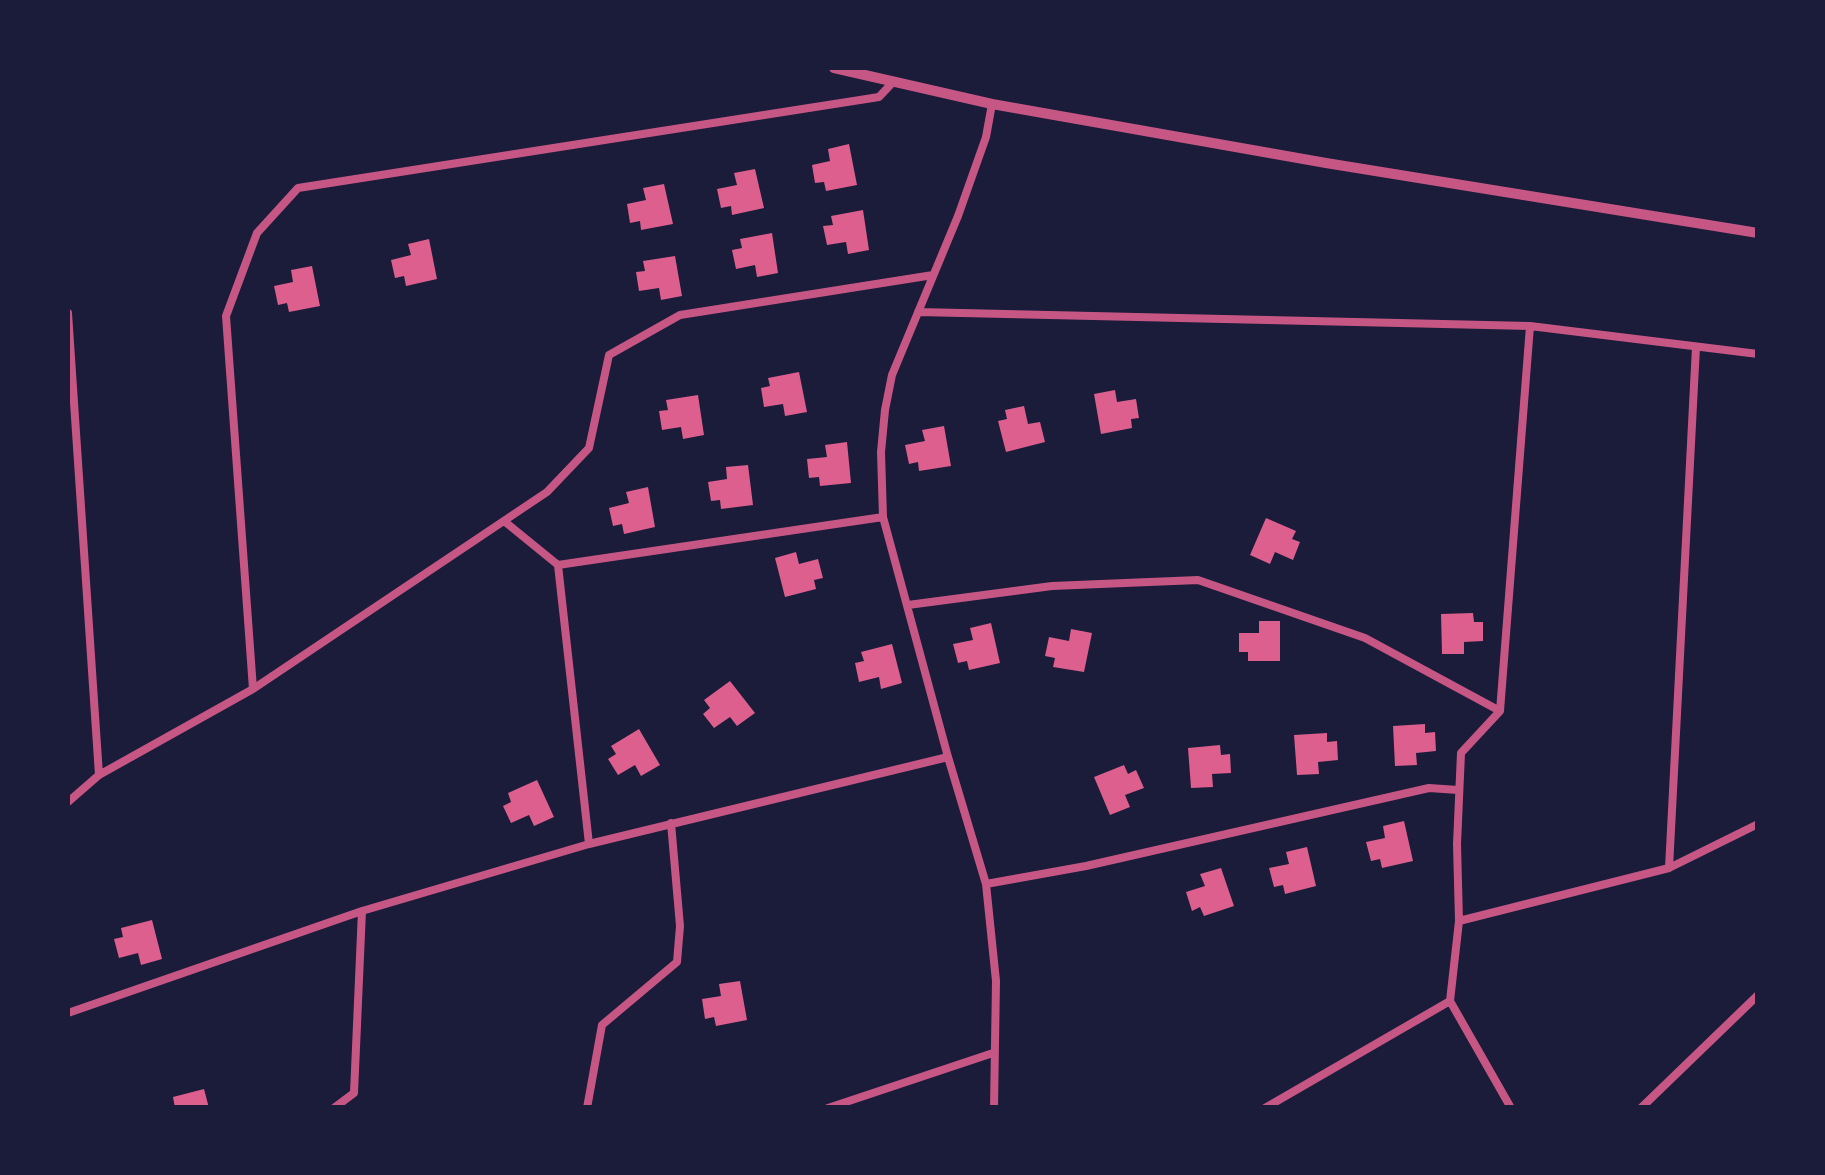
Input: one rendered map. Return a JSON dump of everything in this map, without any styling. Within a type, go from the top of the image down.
[{"type":"street","points":[[834,68],[992,104],[1758,233]]},
{"type":"lane","points":[[253,690],[226,316],[257,233],[298,188],[879,97],[894,81]]},
{"type":"lane","points":[[992,104],[986,137],[958,216],[892,375],[884,410],[882,452],[883,517],[986,884],[996,981],[994,1108]]},
{"type":"lane","points":[[68,802],[99,775],[253,690],[547,492],[589,448],[609,355],[680,315],[934,274]]},
{"type":"lane","points":[[918,312],[1530,326],[1758,354]]},
{"type":"lane","points":[[68,313],[99,775]]},
{"type":"lane","points":[[1511,1108],[1450,1000],[1460,921],[1460,752],[1500,711],[1530,326]]},
{"type":"lane","points":[[1669,868],[1696,347]]},
{"type":"lane","points":[[558,565],[883,517]]},
{"type":"lane","points":[[504,521],[558,565],[589,844]]},
{"type":"lane","points":[[908,605],[1052,586],[1198,580],[1365,638],[1500,711]]},
{"type":"lane","points":[[68,1013],[362,911],[589,844],[948,758]]},
{"type":"lane","points":[[986,884],[1086,866],[1429,788],[1458,790]]},
{"type":"lane","points":[[587,1108],[602,1025],[676,962],[680,926],[671,823]]},
{"type":"lane","points":[[1460,921],[1669,868],[1758,824]]},
{"type":"lane","points":[[334,1108],[354,1093],[362,911]]},
{"type":"lane","points":[[1641,1108],[1758,995]]},
{"type":"lane","points":[[1265,1108],[1450,1000]]},
{"type":"lane","points":[[828,1108],[994,1053]]},
{"type":"building","points":[[849,144],[857,185],[826,191],[824,182],[815,183],[812,165],[830,161],[828,149]]},
{"type":"building","points":[[755,169],[764,208],[732,215],[731,206],[721,208],[717,189],[737,185],[734,173]]},
{"type":"building","points":[[664,184],[673,224],[641,230],[640,221],[630,223],[627,204],[646,200],[643,188]]},
{"type":"building","points":[[863,210],[869,250],[848,254],[846,242],[827,245],[823,226],[833,225],[831,216]]},
{"type":"building","points":[[772,233],[778,273],[757,277],[755,265],[736,269],[732,250],[742,248],[740,239]]},
{"type":"building","points":[[429,239],[437,279],[406,286],[404,276],[395,278],[391,260],[411,255],[408,244]]},
{"type":"building","points":[[675,256],[682,296],[661,300],[659,288],[639,291],[636,272],[645,271],[643,261]]},
{"type":"building","points":[[312,266],[320,306],[289,312],[287,303],[278,305],[274,286],[293,282],[291,270]]},
{"type":"building","points":[[799,372],[807,412],[785,416],[783,404],[764,407],[761,388],[770,386],[768,378]]},
{"type":"building","points":[[1115,390],[1117,402],[1136,399],[1139,418],[1131,419],[1132,428],[1101,434],[1094,394]]},
{"type":"building","points":[[698,395],[704,435],[683,439],[681,427],[662,430],[659,411],[668,410],[666,400]]},
{"type":"building","points":[[1024,406],[1028,424],[1040,422],[1045,442],[1006,452],[998,421],[1007,419],[1005,410]]},
{"type":"building","points":[[944,426],[951,466],[919,471],[918,462],[909,464],[905,445],[925,441],[922,430]]},
{"type":"building","points":[[847,442],[851,483],[820,486],[819,477],[809,478],[807,459],[827,457],[825,445]]},
{"type":"building","points":[[748,465],[753,505],[721,509],[720,500],[711,501],[708,482],[727,479],[726,467]]},
{"type":"building","points":[[648,487],[655,527],[624,534],[622,524],[613,526],[609,508],[629,503],[626,492]]},
{"type":"building","points":[[1266,518],[1296,531],[1292,539],[1300,542],[1293,560],[1275,552],[1270,564],[1250,555]]},
{"type":"building","points":[[796,552],[799,564],[818,559],[823,578],[814,580],[816,589],[785,597],[775,558]]},
{"type":"building","points":[[1473,613],[1474,622],[1483,622],[1483,641],[1464,642],[1464,654],[1442,654],[1441,614]]},
{"type":"building","points":[[1259,621],[1280,621],[1280,661],[1248,661],[1248,652],[1239,652],[1239,633],[1259,633]]},
{"type":"building","points":[[991,623],[1000,663],[969,670],[967,661],[958,663],[953,644],[973,640],[970,628]]},
{"type":"building","points":[[1071,629],[1092,633],[1084,672],[1053,667],[1055,658],[1045,656],[1049,637],[1069,641]]},
{"type":"building","points":[[892,644],[902,683],[881,689],[879,677],[859,682],[855,663],[864,661],[861,652]]},
{"type":"building","points":[[730,681],[755,713],[737,726],[730,717],[714,728],[703,714],[710,708],[704,700]]},
{"type":"building","points":[[1425,724],[1425,733],[1435,732],[1436,751],[1416,753],[1417,765],[1395,766],[1393,726]]},
{"type":"building","points":[[639,729],[660,765],[641,776],[635,765],[618,775],[608,759],[616,754],[611,746]]},
{"type":"building","points":[[1327,733],[1327,742],[1337,741],[1338,760],[1318,762],[1319,774],[1297,775],[1294,735]]},
{"type":"building","points":[[1220,745],[1221,755],[1230,754],[1231,773],[1212,774],[1213,787],[1191,788],[1188,748]]},
{"type":"building","points":[[1124,765],[1128,774],[1136,770],[1144,788],[1125,795],[1130,807],[1110,815],[1094,777]]},
{"type":"building","points":[[537,780],[554,817],[534,826],[529,815],[511,823],[503,806],[511,802],[508,793]]},
{"type":"building","points":[[1404,821],[1413,861],[1382,868],[1380,859],[1371,861],[1366,842],[1385,838],[1383,826]]},
{"type":"building","points":[[1307,847],[1316,886],[1285,894],[1283,885],[1274,887],[1269,868],[1289,864],[1286,852]]},
{"type":"building","points":[[1221,868],[1234,906],[1204,916],[1200,907],[1192,911],[1186,892],[1205,886],[1200,874]]},
{"type":"building","points":[[152,920],[162,959],[141,965],[138,953],[119,958],[114,939],[123,937],[121,928]]},
{"type":"building","points":[[740,981],[747,1020],[716,1026],[714,1017],[705,1019],[702,999],[721,996],[719,984]]},
{"type":"building","points":[[204,1089],[209,1108],[175,1108],[173,1097]]}]
